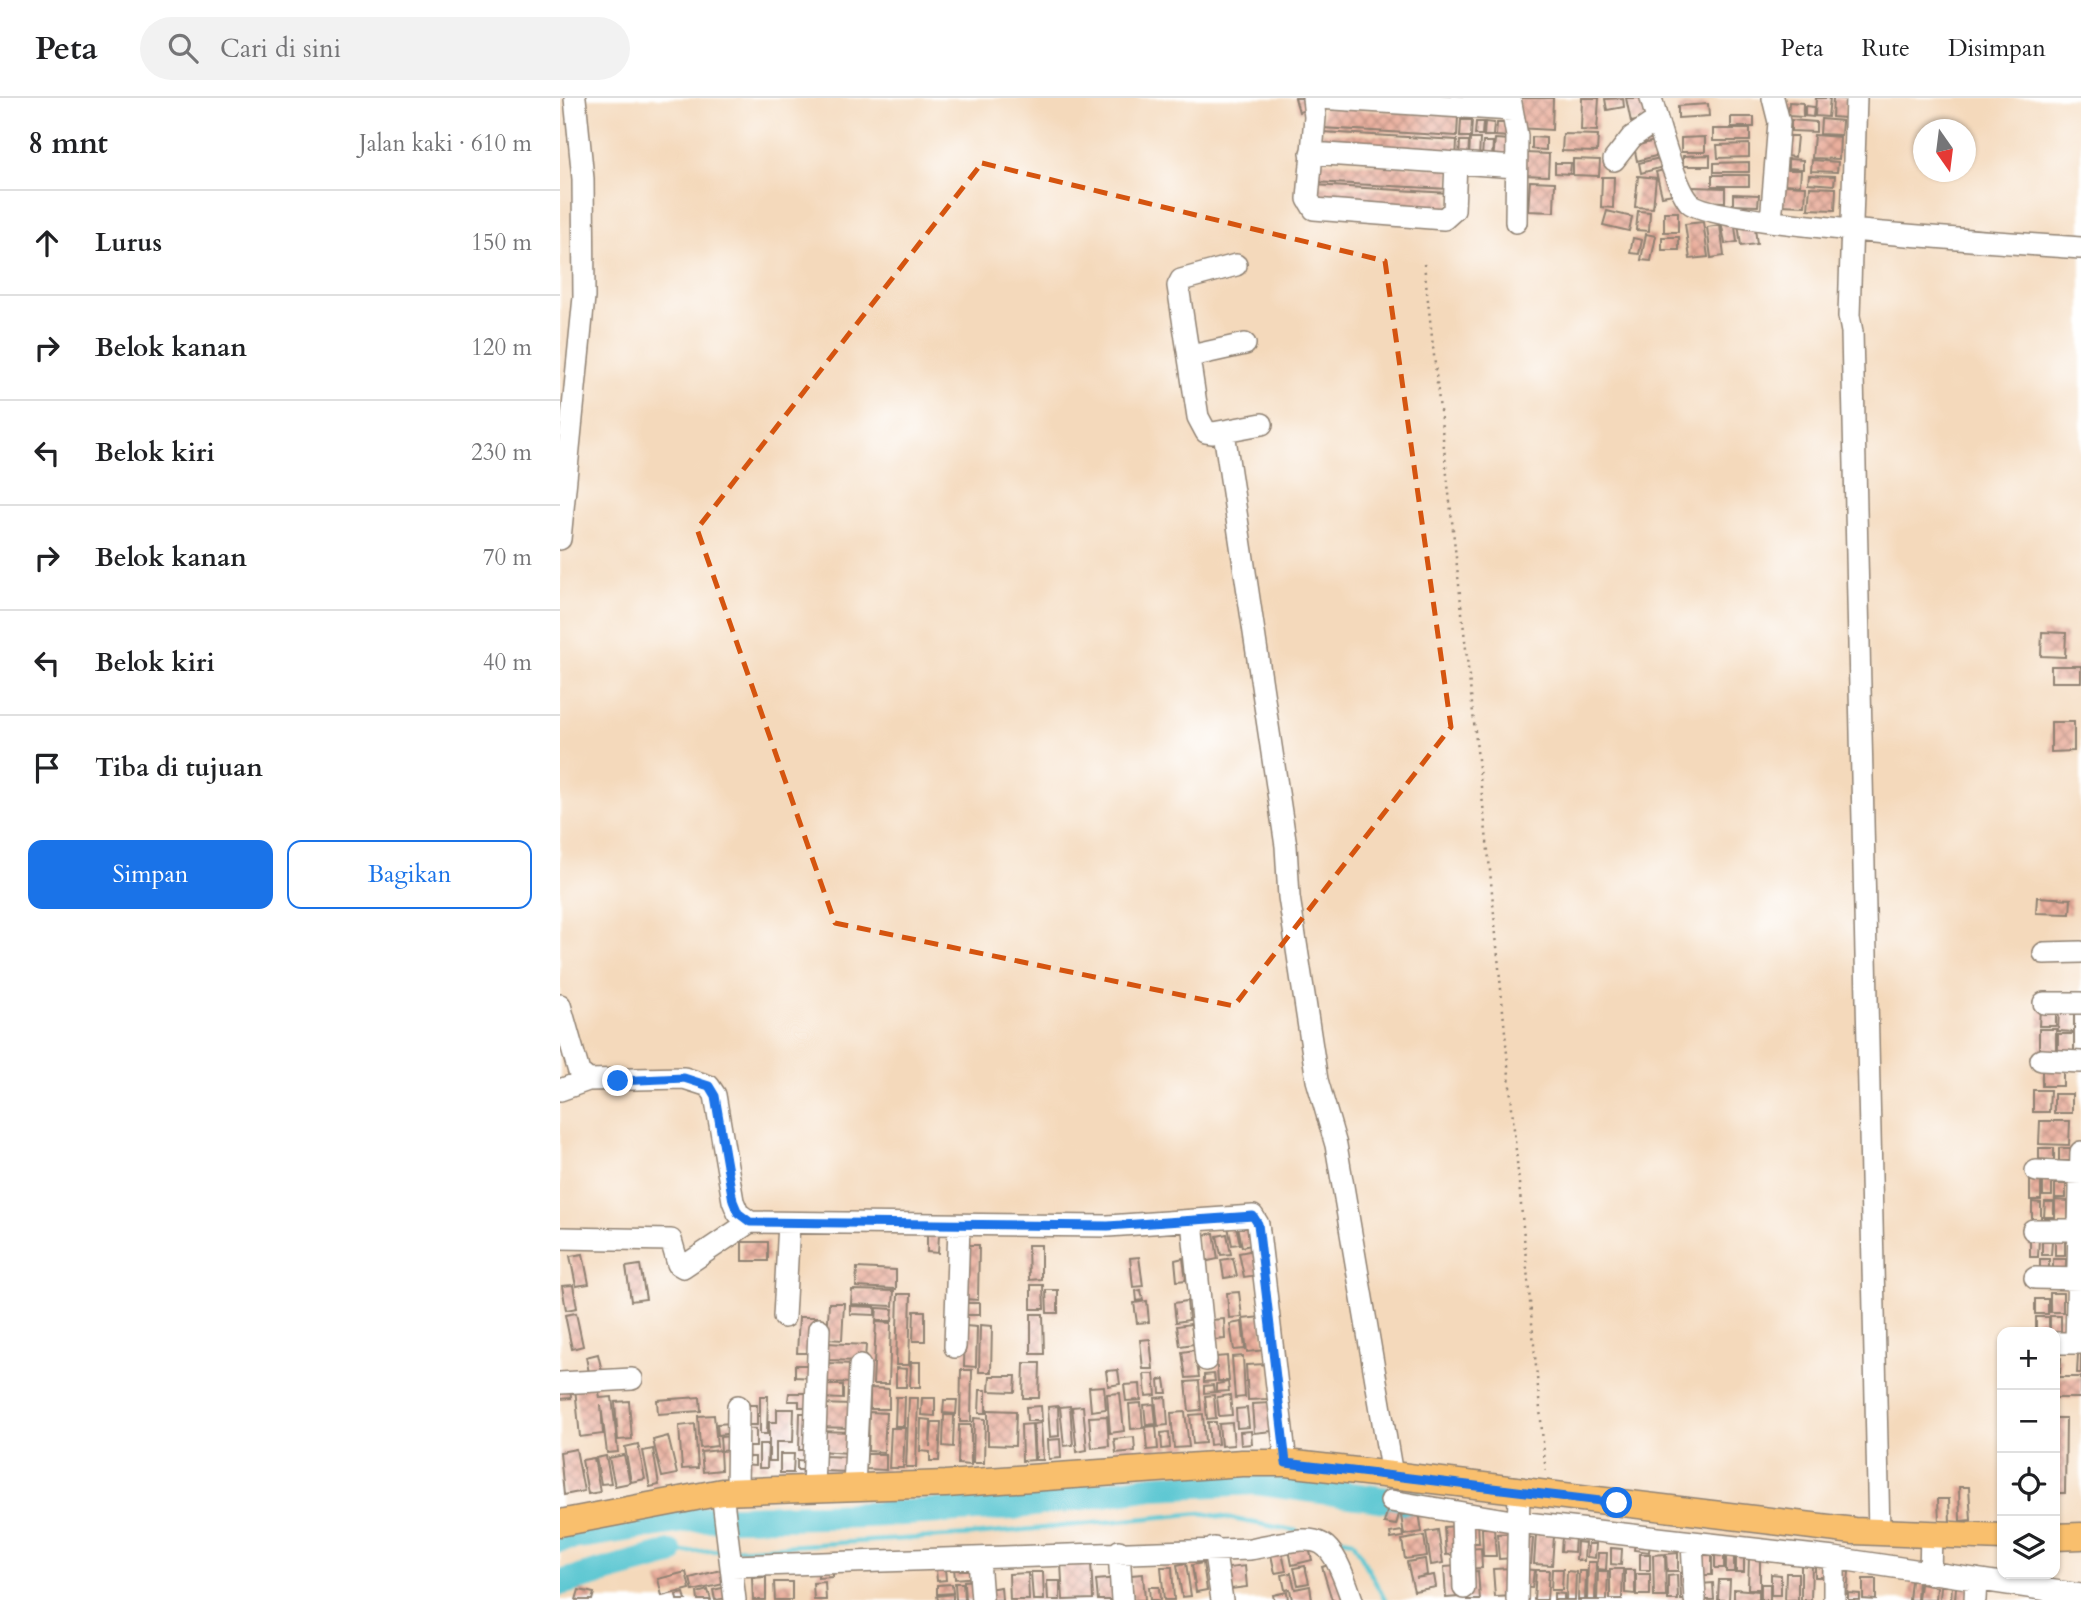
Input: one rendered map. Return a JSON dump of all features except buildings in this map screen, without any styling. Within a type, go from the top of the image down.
[{"type":"main road","points":[[560,1523],[728,1494],[813,1487],[946,1484],[1133,1469],[1286,1463],[1391,1488],[1518,1508],[1548,1495],[1662,1525],[1879,1533],[1931,1540],[1997,1537]]},
{"type":"main road","points":[[2060,1537],[2081,1536]]},
{"type":"street","points":[[560,539],[584,297],[583,179],[575,98]]},
{"type":"street","points":[[1312,98],[1315,117],[1308,199],[1314,209],[1444,219],[1454,210],[1456,163]]},
{"type":"street","points":[[1318,98],[1511,104],[1517,136],[1516,222]]},
{"type":"street","points":[[1651,98],[1688,201],[1697,208],[1771,221],[2081,248]]},
{"type":"street","points":[[1771,221],[1779,122],[1773,98]]},
{"type":"street","points":[[1856,98],[1849,316],[1852,332],[1880,1473],[1877,1489],[1879,1533]]},
{"type":"street","points":[[1614,160],[1632,137],[1657,120]]},
{"type":"street","points":[[1311,153],[1516,167]]},
{"type":"street","points":[[1236,265],[1181,280],[1179,294],[1201,426],[1206,432],[1224,432],[1262,424]]},
{"type":"street","points":[[1191,356],[1245,344]]},
{"type":"street","points":[[1224,432],[1286,846],[1289,897],[1317,1080],[1336,1144],[1391,1488],[1462,1514],[1518,1508],[1662,1525],[1692,1543],[1834,1558],[1930,1572],[1975,1589],[2081,1595]]},
{"type":"street","points":[[2043,953],[2081,952]]},
{"type":"street","points":[[2044,1003],[2081,1003]]},
{"type":"street","points":[[560,1005],[579,1072],[588,1080]]},
{"type":"street","points":[[2041,1060],[2081,1062]]},
{"type":"street","points":[[560,1090],[588,1080],[684,1078],[709,1086],[715,1096],[733,1201],[738,1213],[750,1222]]},
{"type":"street","points":[[2070,1343],[2080,1279],[2081,1152]]},
{"type":"street","points":[[2036,1171],[2081,1173]]},
{"type":"street","points":[[560,1238],[671,1240],[678,1264],[683,1266],[750,1222],[1108,1226],[1253,1216],[1258,1224],[1286,1463]]},
{"type":"street","points":[[1192,1221],[1206,1360]]},
{"type":"street","points":[[784,1317],[789,1223]]},
{"type":"street","points":[[956,1347],[959,1226]]},
{"type":"street","points":[[2033,1230],[2080,1230]]},
{"type":"street","points":[[2035,1278],[2080,1279]]},
{"type":"street","points":[[813,1487],[820,1329]]},
{"type":"street","points":[[854,1486],[860,1366]]},
{"type":"street","points":[[560,1383],[632,1379]]},
{"type":"street","points":[[735,1600],[728,1494],[738,1406]]},
{"type":"street","points":[[1517,1600],[1518,1508]]},
{"type":"street","points":[[1462,1514],[1464,1588]]},
{"type":"street","points":[[731,1560],[979,1560],[1119,1551],[1250,1549],[1293,1539],[1310,1539],[1338,1558],[1352,1600]]},
{"type":"street","points":[[1930,1572],[1931,1540]]},
{"type":"street","points":[[1692,1543],[1695,1600]]},
{"type":"street","points":[[1214,1548],[1222,1600]]},
{"type":"street","points":[[1119,1551],[1122,1600]]},
{"type":"street","points":[[1834,1558],[1834,1600]]},
{"type":"street","points":[[979,1560],[982,1600]]},
{"type":"path","points":[[1424,264],[1489,860],[1548,1495]]},
{"type":"highlighted area","points":[[982,163],[1385,261],[1451,727],[1234,1006],[835,923],[697,529]]},
{"type":"waterway","points":[[560,1539],[691,1519],[865,1515],[1013,1507],[1153,1487],[1256,1482],[1416,1504]]},
{"type":"waterway","points":[[735,1549],[972,1535],[1201,1513],[1297,1531]]},
{"type":"waterway","points":[[1327,1536],[1353,1541],[1385,1600]]},
{"type":"waterway","points":[[670,1553],[723,1550]]},
{"type":"waterway","points":[[560,1583],[670,1553]]},
{"type":"route","points":[[618,1081],[684,1078],[709,1086],[715,1096],[733,1201],[738,1213],[750,1222],[1108,1226],[1253,1216],[1258,1224],[1286,1463],[1617,1503]]}]
